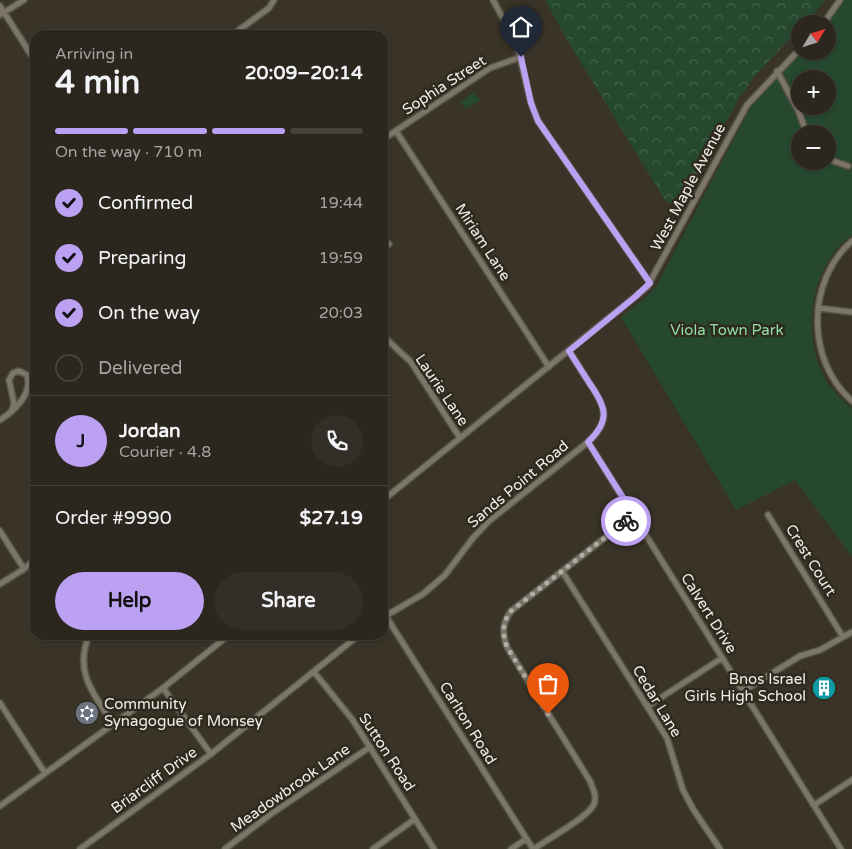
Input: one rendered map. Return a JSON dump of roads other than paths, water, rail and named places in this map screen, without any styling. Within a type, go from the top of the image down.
[{"type":"street","points":[[2,14],[24,0]]},
{"type":"street","points":[[239,30],[269,8],[274,0]]},
{"type":"street","points":[[493,0],[516,42],[531,103],[538,121],[650,283]]},
{"type":"street","points":[[829,15],[840,0]]},
{"type":"street","points":[[0,6],[2,14],[30,54]]},
{"type":"street","name":"Sophia Street","points":[[388,136],[490,68],[521,57]]},
{"type":"street","name":"West Maple Avenue","points":[[388,496],[569,351],[650,283],[747,105],[791,57]]},
{"type":"street","points":[[777,71],[798,110],[804,125]]},
{"type":"street","name":"Miriam Lane","points":[[396,131],[548,367]]},
{"type":"street","points":[[836,161],[848,166]]},
{"type":"street","points":[[852,241],[844,248],[824,281],[818,308],[817,332],[825,364],[835,383],[852,401]]},
{"type":"street","points":[[818,308],[852,312]]},
{"type":"street","name":"Laurie Lane","points":[[388,340],[411,362],[460,438]]},
{"type":"street","name":"Sands Point Road","points":[[388,615],[423,594],[445,575],[472,538],[489,521],[588,442],[601,427],[604,411],[599,398],[569,351]]},
{"type":"street","points":[[0,420],[12,410],[23,399],[29,383],[27,375],[19,371],[12,373],[8,380],[14,403],[12,410]]},
{"type":"street","name":"Calvert Drive","points":[[588,442],[841,849]]},
{"type":"street","points":[[533,849],[586,814],[594,804],[595,796],[590,781],[507,647],[503,638],[504,624],[511,611],[634,515]]},
{"type":"street","name":"Crest Court","points":[[768,515],[843,637]]},
{"type":"street","points":[[0,531],[24,569]]},
{"type":"street","points":[[0,584],[30,564]]},
{"type":"street","name":"Cedar Lane","points":[[562,571],[668,738],[683,790],[693,809],[720,849]]},
{"type":"street","name":"Carlton Road","points":[[388,623],[533,849]]},
{"type":"street","points":[[743,691],[800,656],[820,650],[852,632]]},
{"type":"street","points":[[87,640],[82,663],[86,678],[113,724]]},
{"type":"street","points":[[0,806],[163,688],[223,640]]},
{"type":"street","name":"Briarcliff Drive","points":[[80,849],[87,847],[211,754],[353,640]]},
{"type":"street","points":[[648,706],[722,658]]},
{"type":"street","name":"Sutton Road","points":[[314,672],[352,719],[434,849]]},
{"type":"street","points":[[163,688],[211,754]]},
{"type":"street","points":[[0,703],[45,773]]},
{"type":"street","name":"Meadowbrook Lane","points":[[225,849],[287,803],[370,747]]},
{"type":"street","points":[[814,805],[852,780]]},
{"type":"street","points":[[373,849],[415,819]]},
{"type":"street","points":[[511,849],[526,839]]},
{"type":"place","name":"Bnos Israel Girls High School","points":[[824,688]]},
{"type":"place","name":"Community Synagogue of Monsey","points":[[87,713]]},
{"type":"park label","name":"Viola Town Park","points":[[727,330]]}]
